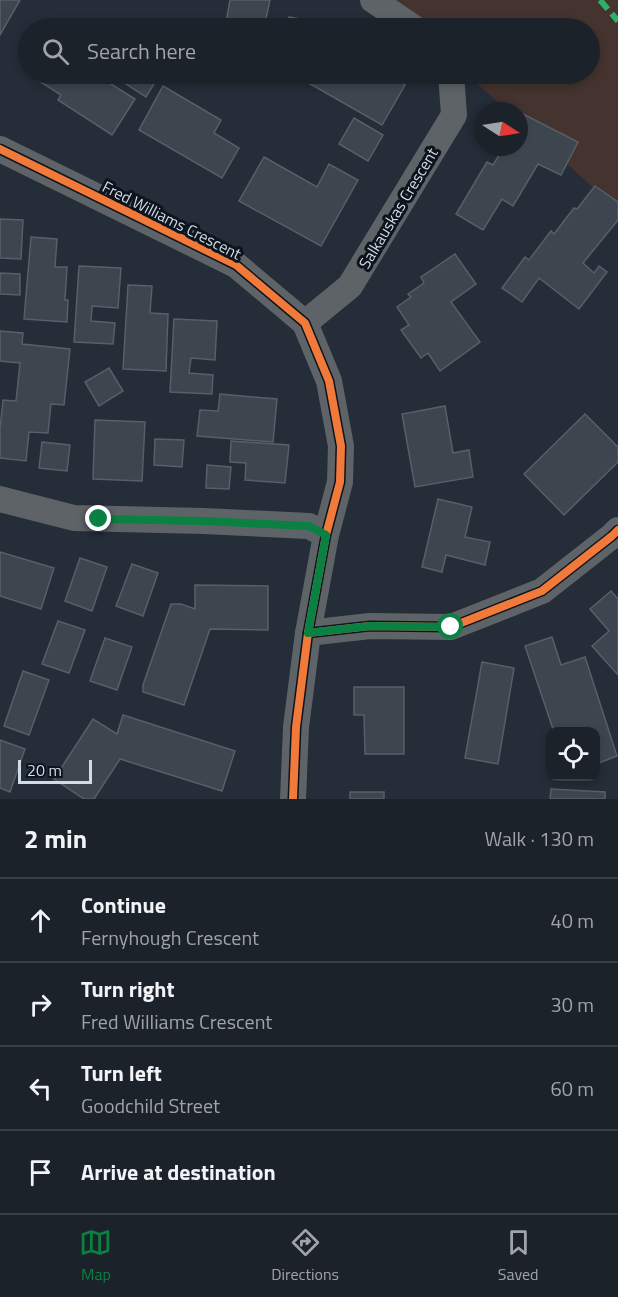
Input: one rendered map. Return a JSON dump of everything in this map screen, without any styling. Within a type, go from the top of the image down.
[{"type":"street","points":[[373,0],[399,18]]},
{"type":"street","name":"Salkauskas Crescent","points":[[305,323],[350,286],[454,115],[452,84]]},
{"type":"street","name":"Fred Williams Crescent","points":[[0,149],[236,265],[305,323],[329,381],[341,446],[340,482],[326,535],[308,633],[296,727],[292,799]]},
{"type":"street","points":[[0,499],[74,518],[309,526],[326,535]]},
{"type":"street","points":[[308,633],[370,626],[451,627],[542,591],[618,530]]},
{"type":"shaded area","points":[[372,0],[618,0],[618,210],[528,129],[528,102],[498,102],[477,84],[600,84],[600,18],[396,18]]},
{"type":"building","points":[[0,0],[20,0],[0,35]]},
{"type":"building","points":[[230,0],[270,0],[266,18],[227,18]]},
{"type":"building","points":[[44,84],[111,84],[135,99],[112,135],[58,100],[61,95]]},
{"type":"building","points":[[126,84],[154,84],[146,97]]},
{"type":"building","points":[[310,84],[403,84],[405,85],[382,125]]},
{"type":"building","points":[[163,86],[221,120],[214,133],[239,148],[222,178],[139,130]]},
{"type":"building","points":[[528,117],[578,142],[561,175],[538,164],[513,206],[502,199],[483,230],[456,214],[487,162],[493,165],[498,156],[528,156]]},
{"type":"building","points":[[354,118],[383,135],[368,161],[339,144]]},
{"type":"building","points":[[264,157],[317,187],[329,164],[358,180],[321,246],[239,201]]},
{"type":"building","points":[[595,186],[618,202],[618,220],[583,263],[594,273],[599,266],[607,272],[579,309],[539,278],[522,302],[502,288],[525,257],[529,260],[551,231],[554,234]]},
{"type":"building","points":[[0,219],[23,220],[21,259],[0,258]]},
{"type":"building","points":[[31,237],[57,239],[55,267],[67,267],[65,300],[68,300],[67,322],[24,319]]},
{"type":"building","points":[[455,254],[476,284],[451,302],[480,342],[440,371],[428,353],[421,358],[401,330],[409,325],[397,307],[411,297],[408,294],[424,283],[421,277]]},
{"type":"building","points":[[79,266],[121,268],[118,308],[92,306],[91,321],[115,323],[113,344],[74,342]]},
{"type":"building","points":[[0,273],[20,274],[20,295],[0,294]]},
{"type":"building","points":[[128,285],[152,286],[150,313],[168,314],[166,371],[123,369]]},
{"type":"building","points":[[174,319],[217,321],[215,360],[191,358],[189,373],[213,375],[212,394],[170,392]]},
{"type":"building","points":[[0,331],[23,333],[22,344],[70,349],[64,405],[51,404],[48,433],[29,432],[26,461],[0,458],[3,400],[16,401],[20,363],[0,361]]},
{"type":"building","points":[[109,368],[123,391],[99,406],[85,382]]},
{"type":"building","points":[[220,394],[277,399],[273,442],[197,436],[200,410],[218,411]]},
{"type":"building","points":[[445,406],[453,453],[469,450],[473,477],[415,487],[402,414]]},
{"type":"building","points":[[585,414],[618,447],[618,462],[564,515],[524,474]]},
{"type":"building","points":[[95,420],[145,422],[142,481],[93,479]]},
{"type":"building","points":[[155,439],[184,440],[182,467],[154,465]]},
{"type":"building","points":[[231,441],[289,445],[285,483],[245,480],[246,463],[230,462]]},
{"type":"building","points":[[42,442],[70,445],[67,471],[39,468]]},
{"type":"building","points":[[207,465],[231,467],[229,489],[206,488]]},
{"type":"building","points":[[438,499],[472,507],[465,537],[490,542],[485,565],[446,555],[442,572],[422,567]]},
{"type":"building","points":[[0,552],[54,568],[41,609],[0,596]]},
{"type":"building","points":[[80,558],[107,567],[92,611],[65,601]]},
{"type":"building","points":[[132,564],[158,573],[143,616],[116,606]]},
{"type":"building","points":[[195,585],[268,586],[268,630],[210,629],[184,705],[143,692],[143,685],[171,604],[181,604],[195,609]]},
{"type":"building","points":[[611,591],[618,599],[618,675],[592,646],[609,631],[590,609]]},
{"type":"building","points":[[58,621],[85,630],[69,673],[42,664]]},
{"type":"building","points":[[552,637],[561,665],[585,657],[617,756],[600,762],[600,727],[552,727],[525,646]]},
{"type":"building","points":[[105,638],[132,647],[117,690],[90,681]]},
{"type":"building","points":[[482,662],[514,668],[498,764],[465,758]]},
{"type":"building","points":[[23,671],[49,680],[29,735],[4,726]]},
{"type":"building","points":[[354,687],[404,687],[404,754],[365,754],[364,715],[354,715]]},
{"type":"building","points":[[123,715],[235,751],[222,791],[120,759],[94,799],[84,799],[54,779],[93,719],[117,734]]},
{"type":"building","points":[[0,740],[25,749],[10,792],[0,788]]},
{"type":"building","points":[[551,789],[605,792],[605,799],[550,799]]},
{"type":"building","points":[[350,792],[384,792],[384,799],[350,799]]},
{"type":"marked path","points":[[600,0],[618,21]]},
{"type":"cycle path","points":[[0,149],[236,265],[305,323],[329,381],[341,446],[340,482],[326,535],[308,633],[296,727],[293,799]]},
{"type":"cycle path","points":[[308,633],[370,626],[451,627],[542,591],[618,530]]},
{"type":"route","points":[[99,519],[309,526],[326,535],[308,633],[370,626],[451,627]]}]
